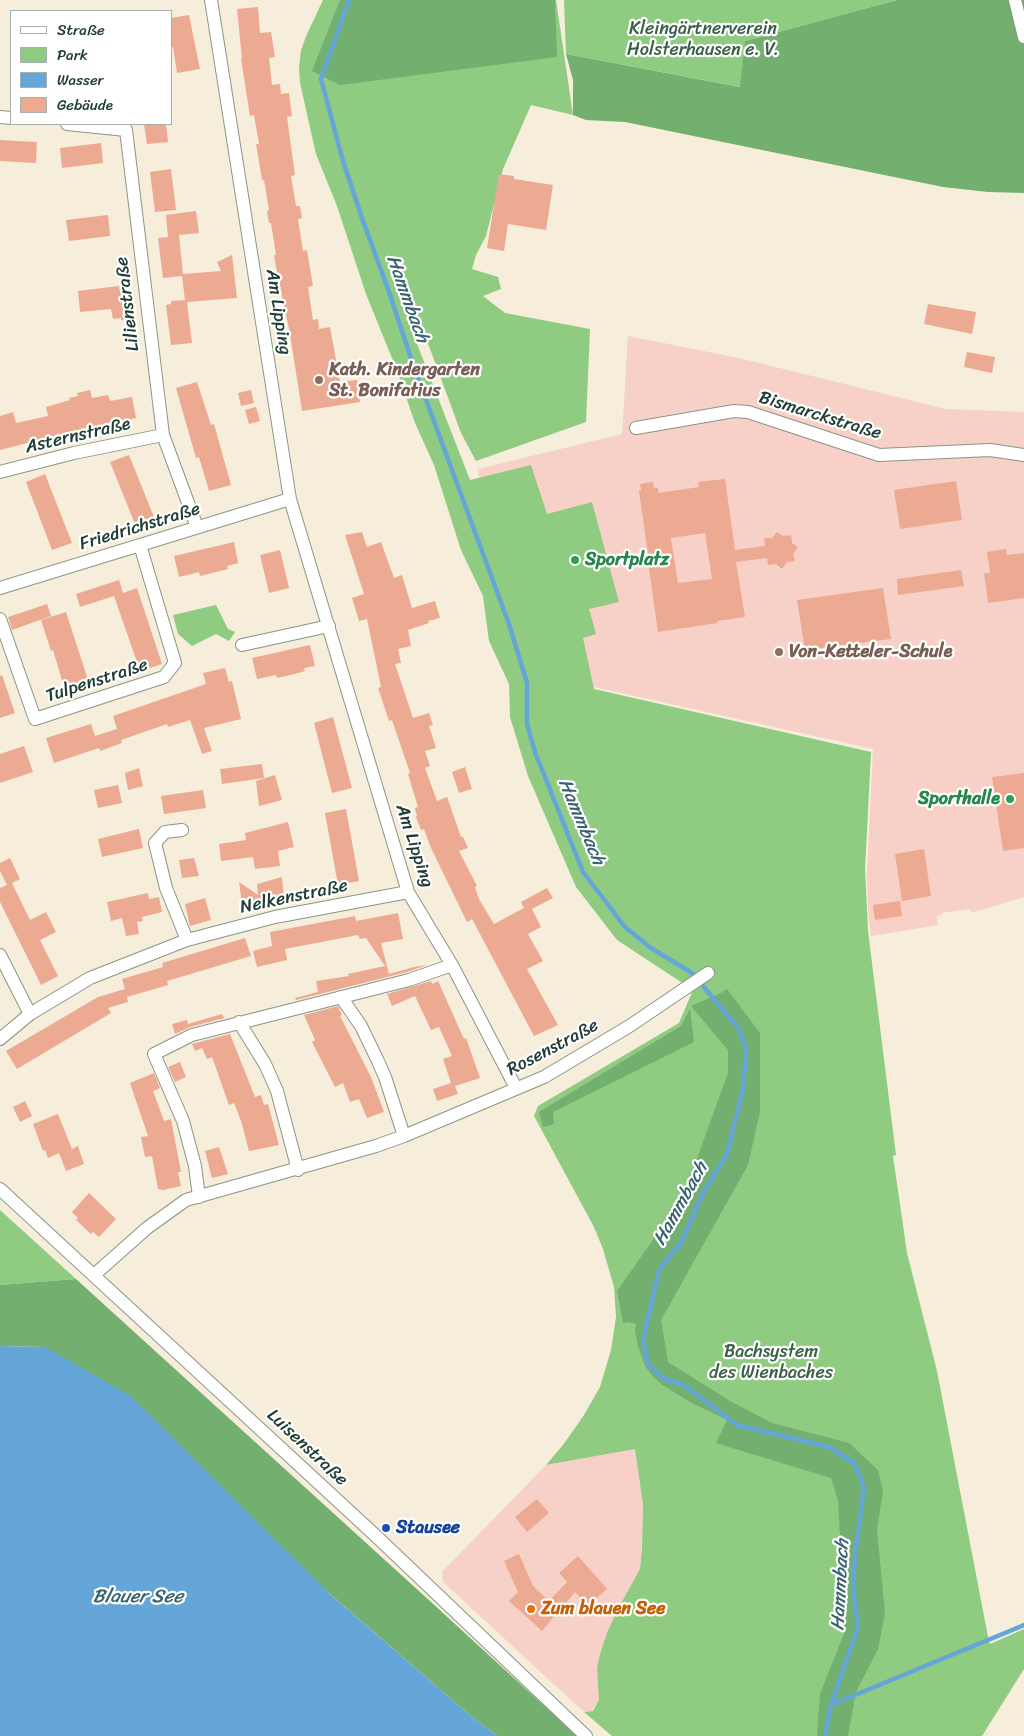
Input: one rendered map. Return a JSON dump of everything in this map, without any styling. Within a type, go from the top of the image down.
[{"type":"street","name":"Am Lipping","points":[[211,0],[290,500],[408,892],[452,965],[516,1088]]},
{"type":"street","points":[[1015,0],[1024,37]]},
{"type":"street","name":"Lilienstraße","points":[[77,125],[126,130],[163,435],[196,527]]},
{"type":"street","name":"Bismarckstraße","points":[[636,428],[734,411],[748,412],[879,455],[990,450],[1024,455]]},
{"type":"street","name":"Asternstraße","points":[[0,472],[74,452],[163,435]]},
{"type":"street","name":"Friedrichstraße","points":[[0,588],[290,500]]},
{"type":"street","name":"Tulpenstraße","points":[[0,619],[35,719],[164,677],[175,663],[140,545]]},
{"type":"street","points":[[242,645],[329,626]]},
{"type":"street","points":[[182,830],[165,832],[155,843],[166,888],[187,940]]},
{"type":"street","name":"Nelkenstraße","points":[[0,1039],[30,1014],[90,978],[187,940],[275,917],[408,892]]},
{"type":"street","points":[[0,955],[30,1014]]},
{"type":"street","points":[[199,1197],[184,1121],[154,1054],[192,1035],[410,980],[452,965]]},
{"type":"street","name":"Rosenstraße","points":[[94,1274],[147,1228],[186,1200],[298,1170],[404,1136],[544,1077],[628,1027],[708,973]]},
{"type":"street","points":[[341,997],[361,1026],[381,1068],[404,1136]]},
{"type":"street","points":[[239,1022],[265,1064],[277,1091],[298,1170]]},
{"type":"street","name":"Luisenstraße","points":[[0,1190],[94,1274],[376,1536],[586,1736]]},
{"type":"shaded area","name":"Von-Ketteler-Schule","points":[[628,336],[739,358],[946,409],[1024,412],[1024,897],[971,913],[970,909],[942,913],[942,915],[937,916],[938,925],[871,936],[867,874],[873,749],[540,675],[481,491],[478,469],[622,434]]},
{"type":"shaded area","points":[[635,1449],[643,1506],[642,1549],[637,1592],[612,1674],[592,1711],[584,1712],[443,1582],[442,1572],[546,1465]]},
{"type":"green space","name":"Bachsystem des Wienbaches","points":[[323,0],[556,0],[573,115],[531,105],[503,169],[486,236],[476,255],[472,269],[498,277],[501,289],[483,296],[505,313],[590,329],[586,422],[476,461],[461,433],[429,346],[417,329],[414,336],[470,480],[531,465],[547,514],[592,502],[619,602],[589,609],[596,634],[583,638],[594,689],[871,752],[865,869],[868,931],[896,1155],[893,1156],[907,1253],[937,1371],[989,1642],[990,1644],[1024,1629],[1024,1669],[982,1736],[612,1736],[584,1712],[593,1711],[599,1699],[597,1668],[600,1654],[618,1609],[640,1569],[643,1505],[635,1449],[546,1465],[584,1415],[600,1387],[611,1350],[616,1317],[614,1287],[603,1249],[594,1227],[534,1116],[538,1106],[679,1023],[693,990],[617,940],[576,887],[528,776],[510,717],[509,684],[489,641],[483,596],[461,550],[434,465],[415,423],[396,368],[366,294],[337,206],[316,154],[300,83],[299,67],[301,50]]},
{"type":"green space","points":[[340,0],[555,0],[557,57],[340,85],[312,71]]},
{"type":"green space","name":"Kleingärtnerverein Holsterhausen e. V.","points":[[564,0],[897,0],[745,41],[741,87],[566,54]]},
{"type":"green space","points":[[897,0],[1024,0],[1024,193],[988,192],[943,187],[625,122],[586,120],[573,115],[573,80],[566,54],[740,87],[745,41]]},
{"type":"green space","points":[[216,605],[228,629],[235,632],[229,641],[216,634],[192,646],[178,634],[173,615]]},
{"type":"green space","points":[[727,989],[760,1033],[760,1112],[748,1165],[661,1320],[668,1362],[730,1401],[772,1423],[849,1443],[878,1470],[883,1491],[877,1530],[885,1613],[878,1649],[856,1692],[848,1736],[817,1736],[820,1694],[845,1631],[838,1500],[831,1478],[716,1443],[727,1420],[690,1402],[661,1384],[651,1374],[645,1366],[638,1346],[635,1331],[636,1324],[623,1323],[617,1291],[683,1197],[728,1073],[728,1050],[691,1006]]},
{"type":"green space","points":[[690,1009],[694,1042],[553,1112],[554,1124],[543,1127],[539,1112],[681,1026]]},
{"type":"green space","points":[[0,1210],[76,1279],[0,1285]]},
{"type":"green space","points":[[76,1279],[577,1736],[497,1736],[472,1717],[45,1347],[0,1346],[0,1285]]},
{"type":"water","name":"Blauer See","points":[[0,1346],[45,1347],[131,1396],[331,1595],[472,1717],[497,1736],[0,1736]]},
{"type":"building","points":[[258,7],[260,33],[271,32],[275,57],[269,58],[272,85],[280,84],[281,94],[289,93],[292,116],[287,117],[295,175],[291,176],[296,206],[300,206],[302,218],[298,219],[303,251],[307,250],[313,286],[308,287],[313,320],[318,319],[319,329],[330,327],[340,382],[357,380],[360,402],[302,411],[290,334],[274,255],[276,255],[271,223],[269,223],[267,211],[269,210],[264,180],[262,180],[256,144],[259,144],[254,115],[250,116],[241,59],[237,9]]},
{"type":"building","points":[[189,15],[200,69],[177,73],[172,47],[172,18]]},
{"type":"building","points":[[144,125],[166,125],[168,142],[147,144]]},
{"type":"building","points":[[0,140],[37,142],[36,163],[0,161]]},
{"type":"building","points":[[101,143],[103,163],[62,168],[60,148]]},
{"type":"building","points":[[171,169],[176,210],[155,212],[150,172]]},
{"type":"building","points":[[499,174],[514,176],[514,179],[553,185],[546,230],[508,224],[504,251],[487,248]]},
{"type":"building","points":[[196,211],[199,233],[179,235],[183,274],[221,271],[217,262],[232,255],[237,298],[187,302],[192,343],[171,345],[166,305],[171,304],[171,301],[185,300],[182,276],[163,278],[158,238],[168,237],[166,215]]},
{"type":"building","points":[[108,215],[110,236],[69,241],[66,220]]},
{"type":"building","points":[[119,286],[120,292],[125,291],[126,299],[133,298],[135,319],[113,319],[111,309],[80,312],[78,291]]},
{"type":"building","points":[[928,304],[976,312],[972,334],[924,324]]},
{"type":"building","points":[[967,352],[995,357],[992,373],[964,367]]},
{"type":"building","points":[[197,382],[211,425],[214,424],[231,485],[209,491],[199,457],[196,458],[176,388]]},
{"type":"building","points":[[90,390],[92,398],[108,395],[110,401],[132,397],[136,418],[73,431],[0,450],[0,416],[13,412],[16,423],[48,416],[46,407],[70,400],[69,398],[78,396],[77,393]]},
{"type":"building","points":[[251,390],[254,403],[241,406],[238,393]]},
{"type":"building","points":[[256,407],[260,421],[249,424],[245,410]]},
{"type":"building","points":[[129,455],[156,522],[137,529],[110,462]]},
{"type":"building","points":[[45,474],[72,543],[52,550],[26,482]]},
{"type":"building","name":"Von-Ketteler-Schule","points":[[725,479],[735,550],[765,546],[764,538],[772,538],[777,532],[783,536],[791,535],[792,543],[798,547],[793,554],[795,561],[787,562],[782,569],[776,564],[768,565],[767,558],[736,562],[745,617],[658,632],[639,491],[641,490],[640,484],[653,482],[654,488],[658,488],[658,493],[699,487],[698,482]],"holes":[[[705,533],[712,579],[678,583],[671,538]]]},
{"type":"building","points":[[956,481],[962,520],[900,529],[894,490]]},
{"type":"building","points":[[362,532],[367,547],[381,542],[394,578],[402,575],[412,608],[435,601],[440,618],[408,630],[411,646],[398,649],[401,663],[395,664],[413,718],[429,713],[433,725],[429,726],[436,748],[425,751],[430,766],[425,768],[437,801],[447,797],[461,837],[463,837],[468,848],[459,851],[477,886],[475,887],[479,899],[494,924],[524,908],[521,902],[547,888],[553,898],[532,909],[541,927],[528,934],[543,961],[527,969],[558,1025],[534,1036],[472,919],[467,922],[431,848],[424,829],[421,830],[416,817],[415,808],[418,807],[408,774],[410,773],[392,720],[389,721],[378,688],[381,687],[367,619],[359,621],[352,598],[364,594],[345,535]]},
{"type":"building","points":[[234,542],[238,563],[227,566],[228,569],[200,576],[199,572],[179,577],[174,556]]},
{"type":"building","points":[[1006,549],[1007,555],[1024,553],[1024,598],[988,603],[984,573],[990,573],[987,552]]},
{"type":"building","points":[[280,550],[289,588],[269,593],[260,555]]},
{"type":"building","points":[[961,570],[964,586],[898,595],[897,579]]},
{"type":"building","points":[[119,580],[123,593],[137,588],[162,664],[140,671],[114,596],[80,607],[76,594]]},
{"type":"building","points":[[883,588],[891,639],[805,650],[797,600]]},
{"type":"building","points":[[47,604],[51,616],[12,630],[8,617]]},
{"type":"building","points":[[66,612],[90,686],[66,694],[53,650],[51,651],[41,620]]},
{"type":"building","points":[[310,645],[315,666],[304,668],[305,671],[295,674],[277,678],[276,675],[257,679],[252,658]]},
{"type":"building","points":[[225,668],[229,682],[232,681],[241,719],[204,728],[212,751],[202,754],[190,720],[168,727],[167,724],[121,740],[122,743],[100,751],[99,748],[54,763],[46,738],[91,724],[95,736],[117,729],[113,716],[206,684],[203,673]]},
{"type":"building","points":[[2,675],[15,713],[0,718],[0,676]]},
{"type":"building","points":[[333,717],[352,788],[332,793],[314,723]]},
{"type":"building","points":[[24,746],[33,772],[0,783],[0,754]]},
{"type":"building","points":[[262,764],[264,778],[222,784],[220,769]]},
{"type":"building","points":[[465,767],[472,789],[459,793],[452,772]]},
{"type":"building","points":[[139,768],[143,786],[128,790],[125,773]]},
{"type":"building","name":"Sporthalle","points":[[1024,773],[1024,848],[1003,851],[992,777]]},
{"type":"building","points":[[275,775],[282,800],[259,806],[256,781]]},
{"type":"building","points":[[118,785],[122,803],[98,808],[94,790]]},
{"type":"building","points":[[203,790],[206,808],[164,814],[161,796]]},
{"type":"building","points":[[346,809],[359,881],[338,885],[325,813]]},
{"type":"building","points":[[288,822],[294,847],[278,851],[280,866],[255,869],[253,857],[221,861],[219,844],[246,840],[245,833]]},
{"type":"building","points":[[139,829],[143,848],[102,857],[98,839]]},
{"type":"building","points":[[924,849],[931,896],[902,901],[895,854]]},
{"type":"building","points":[[10,858],[20,879],[12,883],[30,920],[46,912],[56,932],[40,940],[58,976],[41,985],[0,902],[0,888],[7,885],[0,871],[0,863]]},
{"type":"building","points":[[194,858],[199,876],[182,878],[179,860]]},
{"type":"building","points":[[282,877],[284,898],[242,904],[239,882],[258,895],[257,884]]},
{"type":"building","points":[[148,893],[149,899],[159,897],[162,912],[142,917],[143,921],[137,922],[139,934],[126,936],[122,918],[111,921],[107,902]]},
{"type":"building","points":[[205,898],[211,920],[190,926],[185,904]]},
{"type":"building","points":[[900,901],[902,916],[875,920],[873,905]]},
{"type":"building","points":[[398,913],[403,939],[381,943],[389,974],[427,965],[407,972],[296,1000],[295,998],[318,992],[316,981],[349,976],[348,974],[385,966],[366,938],[360,939],[358,935],[285,949],[287,960],[257,967],[253,951],[272,946],[270,932],[355,916],[356,921]]},
{"type":"building","points":[[245,938],[251,956],[167,981],[168,985],[127,997],[128,1002],[108,1008],[111,1013],[17,1069],[6,1051],[98,997],[125,989],[122,979],[163,967],[162,963]]},
{"type":"building","points":[[431,981],[432,984],[438,981],[464,1039],[466,1038],[480,1078],[455,1086],[458,1094],[437,1101],[433,1089],[451,1083],[443,1059],[452,1056],[439,1027],[431,1030],[415,996],[392,1006],[387,994]]},
{"type":"building","points":[[338,1006],[342,1015],[340,1016],[371,1077],[384,1112],[367,1118],[359,1099],[350,1102],[343,1083],[335,1087],[312,1042],[315,1040],[304,1015]]},
{"type":"building","points":[[222,1014],[224,1018],[190,1027],[175,1034],[172,1024],[187,1020],[188,1024]]},
{"type":"building","points":[[230,1034],[255,1097],[261,1095],[264,1105],[268,1104],[279,1145],[249,1151],[234,1103],[229,1105],[212,1057],[207,1059],[202,1048],[195,1051],[192,1044]]},
{"type":"building","points":[[180,1062],[186,1077],[175,1082],[168,1067]]},
{"type":"building","points":[[154,1073],[160,1088],[153,1091],[164,1121],[171,1119],[181,1172],[178,1172],[181,1186],[163,1190],[158,1189],[152,1156],[145,1157],[141,1137],[148,1136],[130,1083]]},
{"type":"building","points":[[25,1101],[32,1116],[20,1122],[13,1107]]},
{"type":"building","points":[[58,1114],[72,1149],[78,1146],[84,1164],[66,1171],[59,1153],[48,1158],[45,1150],[43,1151],[33,1124]]},
{"type":"building","points":[[219,1147],[228,1174],[212,1178],[205,1151]]},
{"type":"building","points":[[89,1193],[116,1219],[99,1237],[93,1232],[91,1234],[76,1220],[78,1218],[72,1212]]},
{"type":"building","points":[[537,1499],[549,1513],[527,1532],[515,1517]]},
{"type":"building","points":[[519,1554],[533,1586],[549,1601],[567,1582],[559,1573],[578,1556],[607,1589],[588,1606],[575,1592],[542,1631],[509,1601],[518,1592],[504,1561]]},
{"type":"waterway","name":"Hammbach","points":[[349,0],[321,79],[343,161],[362,218],[415,370],[509,624],[527,683],[527,724],[535,752],[583,872],[625,927],[651,948],[692,973],[739,1029],[746,1049],[743,1089],[727,1154],[702,1195],[682,1241],[659,1270],[643,1340],[648,1365],[664,1379],[682,1384],[737,1425],[829,1447],[855,1464],[864,1488],[855,1555],[853,1587],[858,1627],[831,1705],[825,1736]]},
{"type":"waterway","points":[[831,1705],[1024,1625]]},
{"type":"place","name":"Kath. Kindergarten St. Bonifatius","points":[[319,380]]},
{"type":"place","name":"Sportplatz","points":[[575,560]]},
{"type":"place","name":"Von-Ketteler-Schule","points":[[779,652]]},
{"type":"place","name":"Sporthalle","points":[[1010,799]]},
{"type":"place","name":"Stausee","points":[[386,1528]]},
{"type":"place","name":"Zum blauen See","points":[[531,1609]]}]
